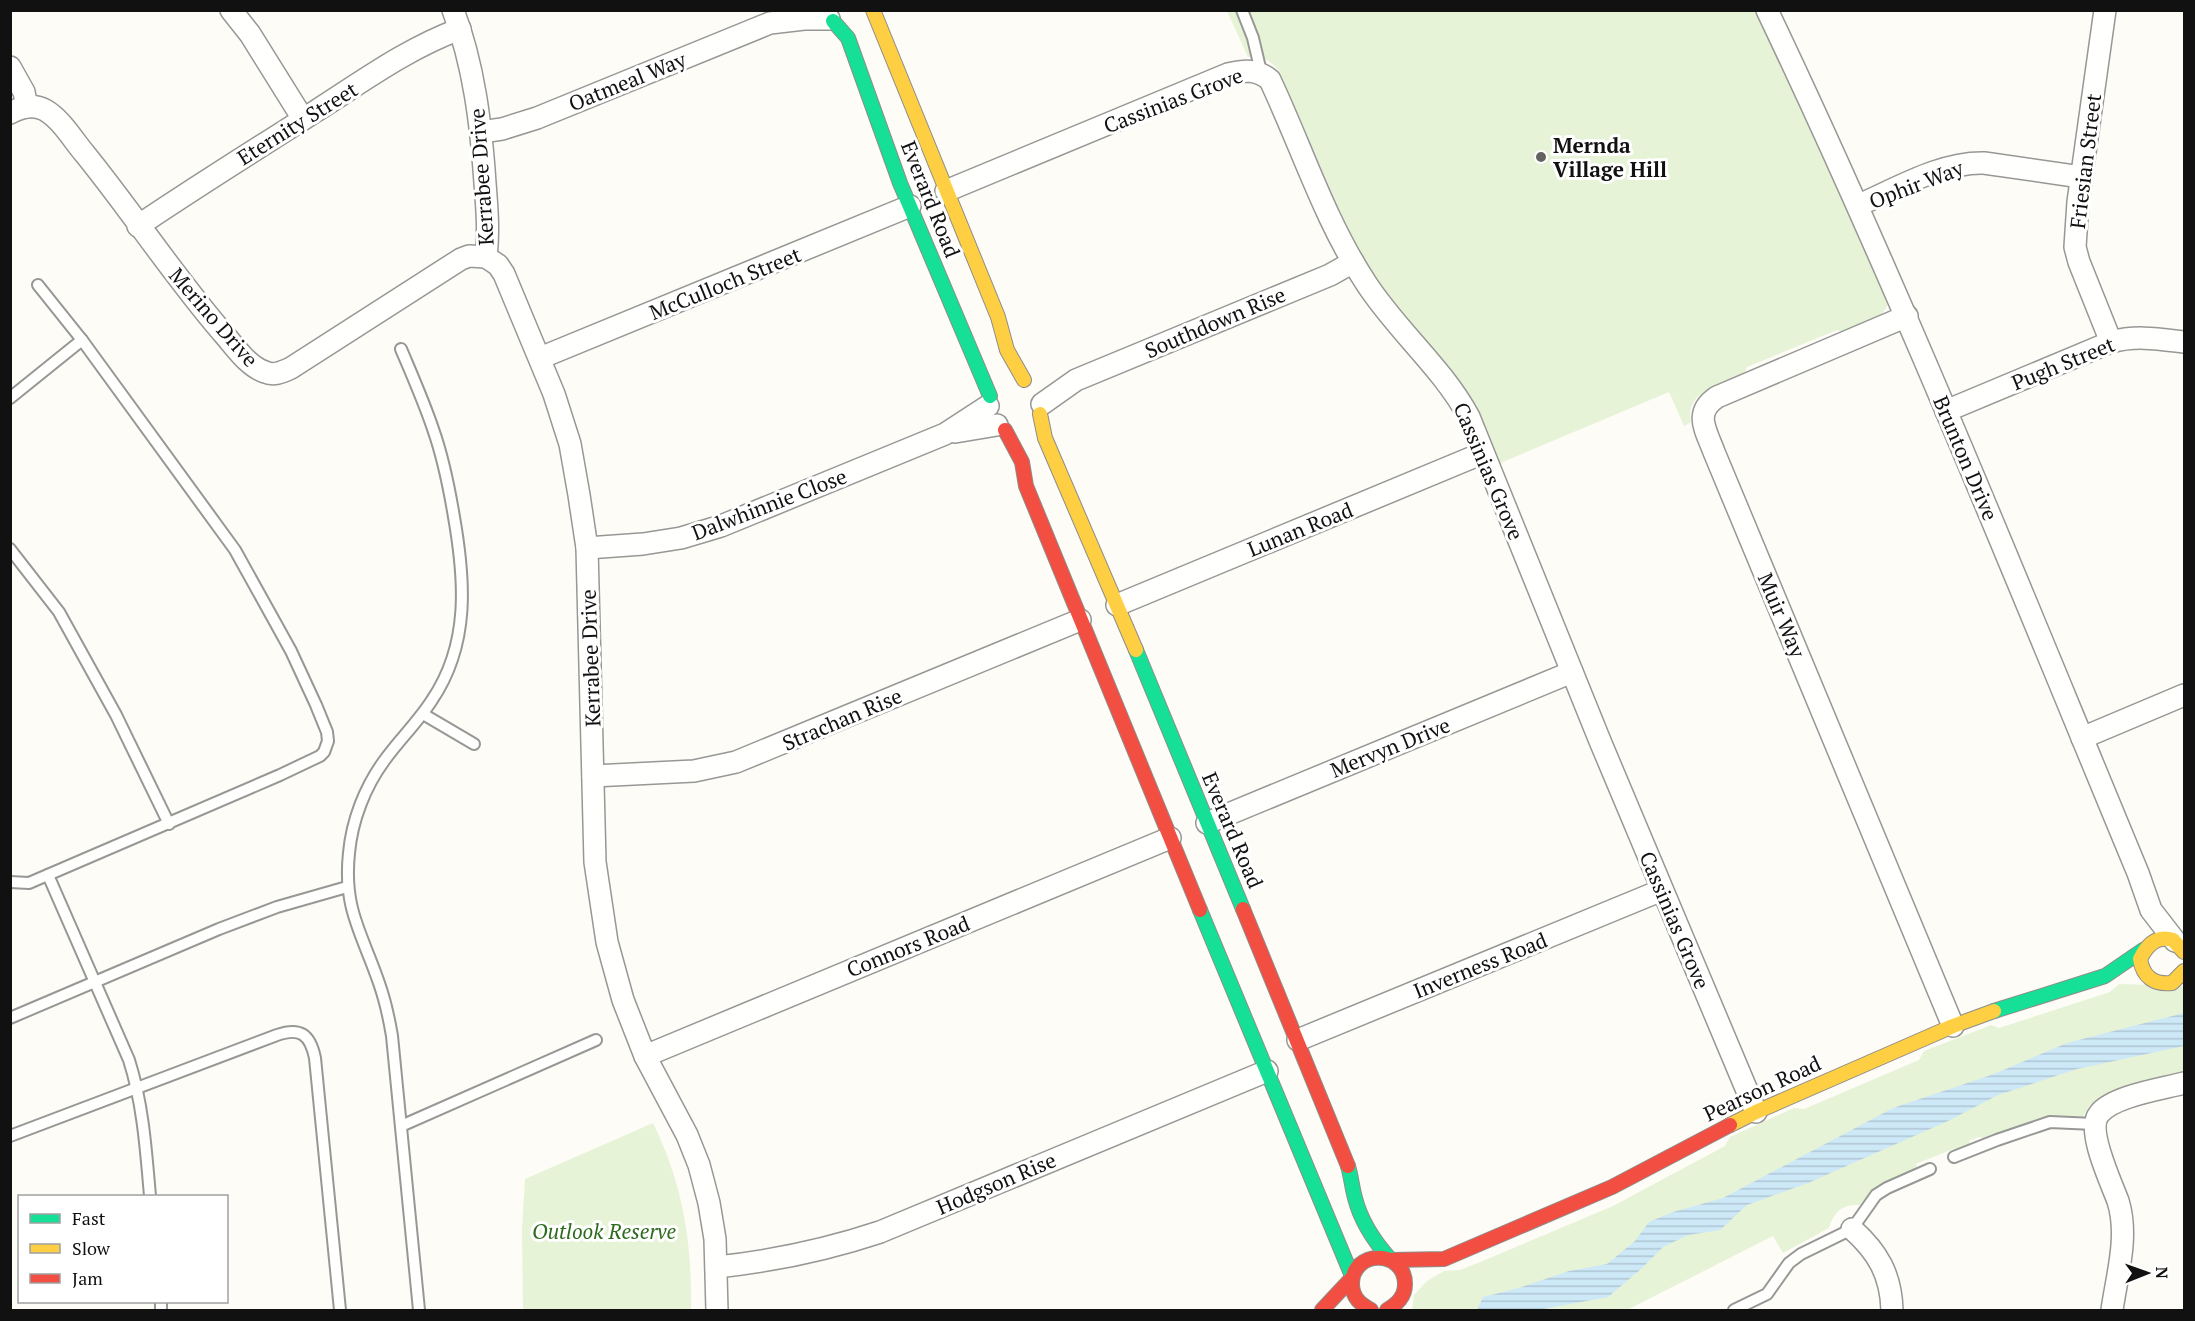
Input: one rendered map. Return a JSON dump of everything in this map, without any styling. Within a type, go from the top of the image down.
[{"type":"street","points":[[231,10],[250,34],[303,119]]},
{"type":"street","name":"Everard Road","points":[[873,10],[998,317],[1007,350],[1035,396],[1045,438],[1117,605],[1157,715],[1208,823],[1298,1040],[1349,1168],[1355,1199],[1363,1220],[1373,1240],[1404,1274],[1405,1293]]},
{"type":"street","name":"Brunton Drive","points":[[1767,10],[1859,206],[1907,316],[2138,873],[2151,910],[2180,945]]},
{"type":"street","name":"Friesian Street","points":[[2105,10],[2075,228],[2079,262],[2112,342]]},
{"type":"street","name":"Oatmeal Way","points":[[481,132],[502,129],[537,118],[778,17],[804,19],[827,17]]},
{"type":"street","points":[[827,17],[859,17]]},
{"type":"street","name":"Everard Road","points":[[827,17],[848,38],[910,206],[995,414],[1022,462],[1026,486],[1080,620],[1130,726],[1170,838],[1352,1276],[1353,1295],[1365,1310]]},
{"type":"street","name":"Eternity Street","points":[[138,226],[409,51],[439,37],[456,20]]},
{"type":"street","name":"Kerrabee Drive","points":[[456,20],[468,60],[481,132],[488,224],[486,257],[493,260],[504,274],[540,357],[570,444],[587,548],[595,862],[605,931],[623,1000],[645,1056],[687,1135],[699,1165],[709,1203],[717,1267],[717,1311]]},
{"type":"street","name":"Merino Drive","points":[[10,67],[24,92],[19,110],[43,108],[56,119],[105,179],[166,263],[246,359],[258,369],[273,374],[291,368],[455,263],[469,256],[486,257]]},
{"type":"street","name":"Cassinias Grove","points":[[946,191],[1228,74],[1251,70],[1261,72],[1270,80],[1334,228],[1353,262],[1400,329],[1428,359],[1457,396],[1468,417],[1662,890],[1756,1112]]},
{"type":"street","name":"Ophir Way","points":[[1859,206],[1940,170],[1970,163],[2081,177]]},
{"type":"street","name":"McCulloch Street","points":[[540,357],[910,206]]},
{"type":"street","name":"Southdown Rise","points":[[1035,396],[1330,274],[1353,262]]},
{"type":"street","name":"Muir Way","points":[[1907,316],[1717,397],[1704,408],[1703,416],[1714,452],[1953,1026]]},
{"type":"street","name":"Pugh Street","points":[[1946,411],[2112,342],[2127,338],[2142,338],[2184,342]]},
{"type":"street","points":[[1004,381],[1035,396],[1026,429],[995,414],[1004,381]]},
{"type":"street","name":"Dalwhinnie Close","points":[[587,548],[643,544],[681,538],[721,526],[995,414]]},
{"type":"street","name":"Lunan Road","points":[[1117,605],[1483,453]]},
{"type":"street","name":"Strachan Rise","points":[[593,776],[694,771],[736,762],[1080,620]]},
{"type":"street","name":"Mervyn Drive","points":[[1208,823],[1572,672]]},
{"type":"street","points":[[2082,738],[2184,695]]},
{"type":"street","name":"Connors Road","points":[[645,1056],[1170,838]]},
{"type":"street","name":"Inverness Road","points":[[1298,1040],[1662,890]]},
{"type":"street","name":"Brunton Drive","points":[[2144,949],[2151,910]]},
{"type":"street","name":"Pearson Road","points":[[1387,1311],[1399,1303],[1405,1293],[1444,1259],[1612,1187],[1756,1112],[1953,1026],[2023,1001],[2105,976],[2155,939],[2163,938],[2180,945]]},
{"type":"street","points":[[2144,949],[2140,959],[2141,967],[2150,980]]},
{"type":"street","name":"Pearson Road","points":[[2105,976],[2150,980],[2164,984],[2172,983],[2183,974]]},
{"type":"street","name":"Hodgson Rise","points":[[717,1267],[800,1255],[839,1246],[880,1232],[1267,1071]]},
{"type":"street","points":[[2112,1311],[2123,1225],[2119,1204],[2096,1139],[2094,1124],[2098,1115],[2109,1105],[2184,1083]]},
{"type":"street","points":[[1852,1228],[1876,1253],[1883,1266],[1890,1289],[1892,1311]]},
{"type":"street","name":"Pearson Road","points":[[1352,1276],[1363,1261],[1372,1257],[1391,1260],[1444,1259]]},
{"type":"street","points":[[1322,1311],[1352,1276]]},
{"type":"street","points":[[1405,1293],[1406,1311]]},
{"type":"lane","points":[[1242,10],[1253,38],[1261,72]]},
{"type":"lane","points":[[10,882],[29,883],[169,824],[313,760],[324,752],[328,741],[327,732],[291,651],[235,550],[82,340],[38,285]]},
{"type":"lane","points":[[10,398],[82,340]]},
{"type":"lane","points":[[401,349],[434,430],[452,500],[463,580],[463,607],[454,656],[444,681],[423,714],[384,761],[361,802],[352,831],[347,887],[358,931],[387,1007],[392,1036],[418,1311]]},
{"type":"lane","points":[[10,549],[59,612],[116,715],[169,824]]},
{"type":"lane","points":[[423,714],[474,744]]},
{"type":"lane","points":[[48,875],[129,1060],[138,1090],[150,1195]]},
{"type":"lane","points":[[10,1018],[237,922],[347,887]]},
{"type":"lane","points":[[10,1136],[138,1090],[287,1032],[299,1032],[310,1041],[315,1058],[340,1311]]},
{"type":"lane","points":[[401,1126],[596,1040]]},
{"type":"lane","points":[[1954,1157],[2050,1122],[2094,1124]]},
{"type":"lane","points":[[1734,1311],[1767,1293],[1789,1263],[1801,1254],[1852,1228],[1876,1195],[1930,1169]]},
{"type":"green space","points":[[1227,11],[1756,11],[1859,229],[1886,294],[1887,306],[1879,319],[1846,333],[1837,330],[1747,367],[1743,376],[1706,391],[1693,403],[1690,411],[1691,422],[1684,426],[1669,392],[1498,464],[1467,393],[1395,305],[1368,267],[1347,227],[1279,71],[1266,60],[1248,57]]},
{"type":"green space","points":[[2119,984],[2184,986],[2184,1074],[2102,1096],[2089,1106],[2083,1117],[2043,1117],[1984,1139],[1980,1137],[1970,1140],[1969,1146],[1953,1149],[1916,1164],[1917,1168],[1878,1187],[1860,1205],[1844,1207],[1834,1217],[1829,1228],[1783,1253],[1773,1236],[1627,1310],[1412,1310],[1414,1295],[1427,1281],[1444,1271],[1460,1270],[1613,1206],[1725,1146],[1730,1137],[1794,1108],[1804,1109],[1919,1060],[1924,1051],[1991,1025],[1999,1028],[2110,992]]},
{"type":"green space","name":"Outlook Reserve","points":[[653,1123],[672,1169],[684,1214],[690,1261],[691,1310],[523,1310],[522,1229],[525,1179]]},
{"type":"water","points":[[2184,1013],[2184,1046],[2077,1069],[1998,1095],[1948,1121],[1808,1183],[1747,1205],[1720,1230],[1688,1235],[1663,1247],[1608,1297],[1538,1310],[1477,1310],[1483,1297],[1519,1288],[1569,1271],[1607,1264],[1635,1241],[1649,1222],[1673,1212],[1723,1198],[1893,1108],[1994,1074],[2067,1043]]},
{"type":"traffic: fast","points":[[833,21],[848,38],[900,183],[990,396]]},
{"type":"traffic: fast","points":[[1136,650],[1243,909]]},
{"type":"traffic: fast","points":[[1200,910],[1352,1276]]},
{"type":"traffic: fast","points":[[1994,1011],[2105,976],[2143,950]]},
{"type":"traffic: fast","points":[[1348,1166],[1355,1198],[1364,1223],[1390,1259]]},
{"type":"traffic: slow","points":[[873,10],[998,317],[1007,350],[1024,380]]},
{"type":"traffic: slow","points":[[1040,414],[1045,438],[1136,650]]},
{"type":"traffic: slow","points":[[2184,952],[2173,940],[2162,939],[2153,942],[2140,959],[2147,975],[2160,983],[2172,983],[2184,971]]},
{"type":"traffic: slow","points":[[1730,1125],[1953,1026],[1994,1011]]},
{"type":"traffic: jam","points":[[1005,430],[1022,462],[1026,486],[1200,910]]},
{"type":"traffic: jam","points":[[1243,909],[1348,1166]]},
{"type":"traffic: jam","points":[[1392,1260],[1444,1259],[1612,1187],[1730,1125]]},
{"type":"traffic: jam","points":[[1371,1310],[1358,1300],[1352,1285],[1354,1273],[1360,1265],[1378,1258],[1388,1259],[1397,1264],[1403,1273],[1405,1284],[1400,1300],[1387,1310]]},
{"type":"traffic: jam","points":[[1322,1310],[1352,1278]]},
{"type":"place","name":"Mernda Village Hill","points":[[1541,157]]}]
